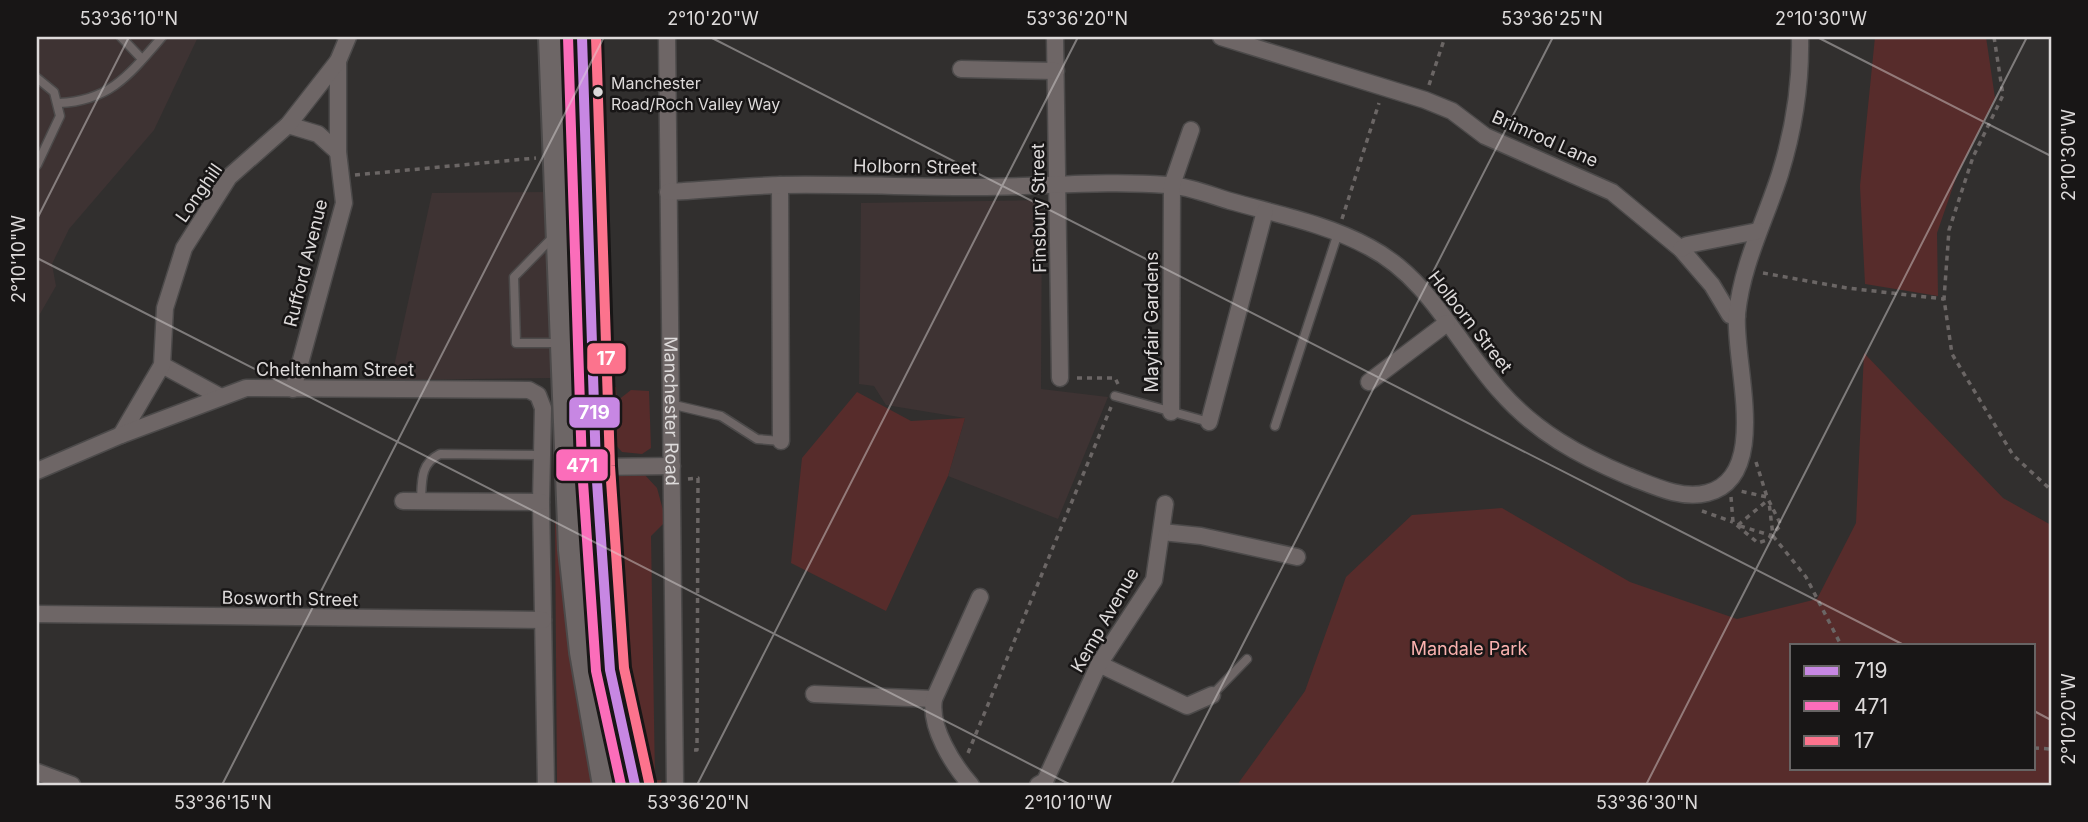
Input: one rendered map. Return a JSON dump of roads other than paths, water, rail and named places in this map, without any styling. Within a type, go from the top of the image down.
[{"type":"highway","points":[[552,37],[575,593],[606,785]]},
{"type":"highway","points":[[582,37],[596,467],[610,670],[635,785]]},
{"type":"street","name":"Longhill","points":[[162,365],[165,308],[184,248],[229,177],[288,125],[338,61],[348,37]]},
{"type":"street","name":"Manchester Road","points":[[667,37],[675,785]]},
{"type":"street","name":"Finsbury Street","points":[[1055,37],[1060,378]]},
{"type":"street","name":"Brimrod Lane","points":[[1221,37],[1452,111],[1485,136],[1612,192],[1681,249],[1712,285],[1730,315],[1737,316]]},
{"type":"street","name":"Holborn Street","points":[[668,192],[780,185],[1172,185],[1265,211],[1338,233],[1394,262],[1425,292],[1497,389],[1548,436],[1581,456],[1639,480],[1676,493],[1704,494],[1725,484],[1735,472],[1745,447],[1737,316],[1746,270],[1780,174],[1795,114],[1800,37]]},
{"type":"street","name":"Rufford Avenue","points":[[293,389],[344,203],[338,152],[338,61]]},
{"type":"street","points":[[961,69],[1056,71]]},
{"type":"street","points":[[288,125],[318,134],[338,152]]},
{"type":"street","name":"Mayfair Gardens","points":[[1171,412],[1172,185],[1191,130]]},
{"type":"street","points":[[780,185],[781,442]]},
{"type":"street","name":"Mayfair Gardens","points":[[1209,422],[1265,211]]},
{"type":"street","points":[[1681,249],[1687,245],[1758,231]]},
{"type":"street","points":[[1369,382],[1447,323]]},
{"type":"street","points":[[121,435],[162,365],[221,397]]},
{"type":"street","name":"Cheltenham Street","points":[[37,471],[121,435],[246,388],[529,390],[538,395],[543,408],[541,502],[546,785]]},
{"type":"street","points":[[596,467],[672,466]]},
{"type":"street","points":[[403,501],[541,502]]},
{"type":"street","name":"Kemp Avenue","points":[[1038,785],[1045,781],[1099,664],[1154,580],[1165,504]]},
{"type":"street","points":[[1162,533],[1201,536],[1297,557]]},
{"type":"street","points":[[971,785],[957,769],[932,711],[934,699],[980,597]]},
{"type":"street","name":"Bosworth Street","points":[[37,614],[543,621]]},
{"type":"street","points":[[1099,664],[1187,706],[1213,695]]},
{"type":"street","points":[[814,694],[934,699]]},
{"type":"street","points":[[37,772],[72,785]]},
{"type":"lane","points":[[121,37],[142,59]]},
{"type":"lane","points":[[59,103],[101,95],[142,59],[162,37]]},
{"type":"lane","points":[[37,78],[54,92],[59,103],[60,116],[37,165]]},
{"type":"lane","points":[[559,232],[514,277],[516,343],[564,343]]},
{"type":"lane","points":[[1275,426],[1338,233]]},
{"type":"lane","points":[[1115,396],[1171,412]]},
{"type":"lane","points":[[670,404],[721,416],[757,439],[781,442]]},
{"type":"lane","name":"Mayfair Gardens","points":[[1171,412],[1209,422]]},
{"type":"lane","points":[[421,501],[423,470],[428,460],[440,454],[542,455]]},
{"type":"lane","points":[[1213,695],[1247,659]]},
{"type":"place","name":"Manchester Road/Roch Valley Way","points":[[598,92]]},
{"type":"park label","name":"Mandale Park","points":[[1469,649]]}]
